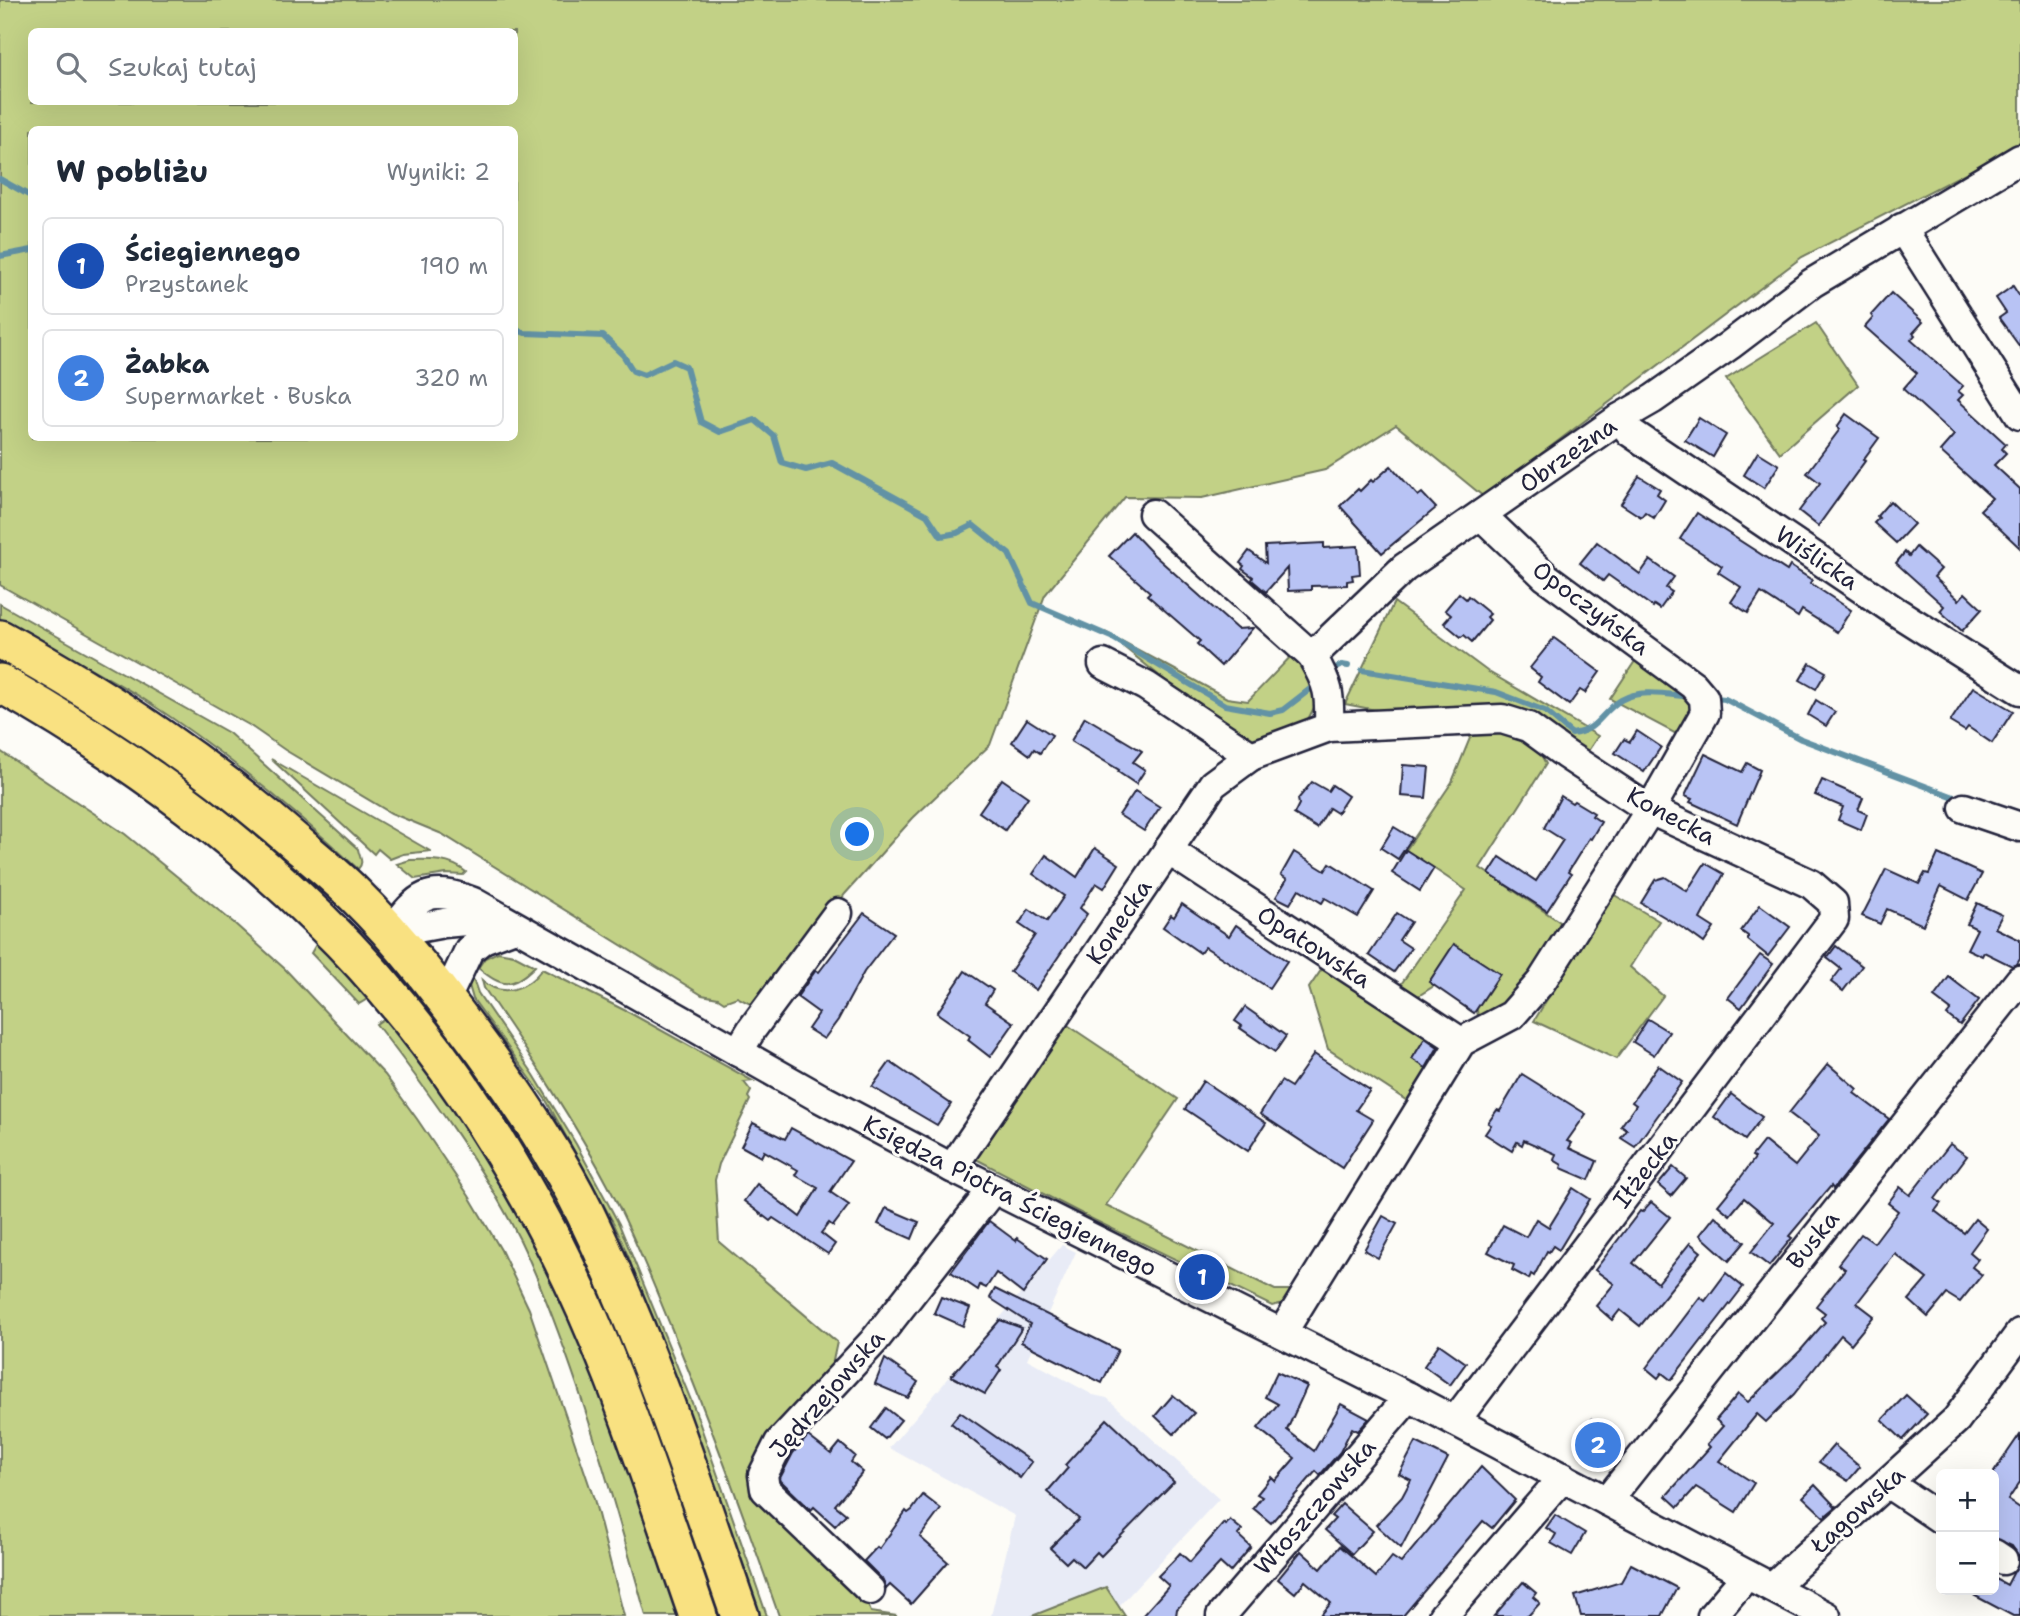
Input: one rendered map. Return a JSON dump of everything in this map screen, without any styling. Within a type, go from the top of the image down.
[{"type":"main road","points":[[0,639],[137,720],[219,778],[348,888],[446,999],[519,1099],[583,1210],[623,1296],[666,1401],[740,1616]]},
{"type":"main road","points":[[0,683],[99,744],[199,814],[269,871],[327,926],[358,960],[450,1072],[492,1135],[536,1210],[577,1292],[624,1404],[698,1616]]},
{"type":"main road","points":[[358,960],[390,933]]},
{"type":"street","name":"Obrzeżna","points":[[1312,656],[1404,568],[1620,418],[1653,399],[1812,283],[2020,159]]},
{"type":"street","points":[[1902,228],[2020,415]]},
{"type":"street","name":"Wiślicka","points":[[1620,418],[1630,432],[1895,611],[2020,690]]},
{"type":"street","points":[[1153,514],[1312,656],[1327,682],[1330,702],[1329,727]]},
{"type":"street","name":"Opoczyńska","points":[[1481,515],[1546,577],[1693,685],[1704,698],[1705,713],[1650,810]]},
{"type":"street","points":[[1103,664],[1146,686],[1251,756]]},
{"type":"street","name":"Konecka","points":[[952,1168],[1213,784],[1251,756],[1329,727],[1502,719],[1528,727],[1650,810],[1811,884],[1833,902],[1834,919]]},
{"type":"street","points":[[1964,808],[2020,827]]},
{"type":"street","points":[[1282,1333],[1461,1042],[1512,1016],[1541,982],[1650,810]]},
{"type":"street","name":"Opatowska","points":[[1168,850],[1461,1042]]},
{"type":"street","points":[[738,1052],[838,913]]},
{"type":"street","name":"Iłżecka","points":[[1455,1421],[1834,919]]},
{"type":"street","points":[[390,933],[444,923],[506,923]]},
{"type":"street","points":[[446,999],[470,950],[506,923]]},
{"type":"street","name":"Księdza Piotra Ściegiennego","points":[[506,923],[952,1168],[1409,1397],[1826,1616]]},
{"type":"street","name":"Buska","points":[[1607,1501],[2020,980]]},
{"type":"street","name":"Jędrzejowska","points":[[870,1590],[765,1489],[763,1475],[779,1443],[874,1341],[993,1189]]},
{"type":"street","name":"Łagowska","points":[[1712,1616],[1887,1483],[1956,1420],[2020,1333]]},
{"type":"street","name":"Włoszczowska","points":[[1221,1616],[1409,1397]]},
{"type":"street","points":[[1443,1616],[1563,1477]]},
{"type":"street","points":[[1887,1483],[1936,1516]]},
{"type":"shaded area","points":[[1062,1245],[1076,1252],[1027,1359],[1093,1395],[1107,1398],[1219,1499],[1119,1606],[1106,1587],[1032,1616],[991,1616],[1015,1516],[889,1448]]},
{"type":"green space","points":[[0,0],[2020,0],[2020,145],[1802,257],[1484,497],[1396,425],[1325,470],[1202,498],[1125,497],[1045,595],[990,745],[913,818],[845,894],[760,1009],[737,997],[724,1002],[702,995],[442,834],[391,813],[285,750],[249,725],[0,585]]},
{"type":"green space","points":[[1816,323],[1858,385],[1780,453],[1726,379]]},
{"type":"green space","points":[[1394,602],[1487,671],[1598,736],[1586,754],[1515,719],[1381,711],[1345,704]]},
{"type":"green space","points":[[0,604],[229,733],[358,849],[361,862],[358,869],[255,780],[174,719],[109,679],[0,620]]},
{"type":"green space","points":[[1105,632],[1227,698],[1248,701],[1295,652],[1319,698],[1305,725],[1248,747]]},
{"type":"green space","points":[[1637,658],[1684,685],[1696,709],[1680,736],[1610,699]]},
{"type":"green space","points":[[1480,725],[1532,738],[1546,764],[1480,868],[1566,926],[1512,1005],[1479,1021],[1474,996],[1445,979],[1415,998],[1397,990],[1466,890],[1406,850],[1452,782],[1470,738]]},
{"type":"green space","points":[[0,751],[125,834],[234,923],[285,969],[385,1075],[417,1119],[469,1196],[501,1250],[529,1309],[594,1499],[624,1616],[0,1616]]},
{"type":"green space","points":[[271,759],[430,851],[403,854],[390,859],[378,849],[374,854]]},
{"type":"green space","points":[[410,860],[447,862],[466,872],[463,875],[446,874],[415,879],[397,864]]},
{"type":"green space","points":[[1611,893],[1659,921],[1630,967],[1663,996],[1616,1059],[1534,1021]]},
{"type":"green space","points":[[318,941],[369,998],[359,1004],[311,953]]},
{"type":"green space","points":[[498,952],[514,955],[535,966],[513,982],[501,982],[478,968],[485,958]]},
{"type":"green space","points":[[1324,966],[1445,1047],[1412,1104],[1328,1049],[1309,988]]},
{"type":"green space","points":[[542,969],[630,1013],[753,1081],[744,1082],[751,1091],[748,1097],[750,1100],[719,1164],[715,1180],[719,1242],[837,1342],[830,1375],[761,1463],[862,1589],[871,1612],[897,1616],[779,1616],[700,1399],[627,1224],[597,1165],[566,1113],[484,988],[482,980],[498,989],[514,989],[529,982]]},
{"type":"green space","points":[[470,970],[478,993],[534,1075],[576,1144],[619,1224],[695,1410],[767,1616],[753,1616],[629,1258],[614,1224],[546,1100],[473,999],[468,982]]},
{"type":"green space","points":[[417,988],[449,1023],[581,1233],[727,1616],[712,1616],[659,1462],[407,997]]},
{"type":"green space","points":[[385,1018],[415,1053],[498,1175],[556,1286],[603,1398],[681,1616],[646,1616],[587,1416],[536,1276],[520,1240],[489,1184],[434,1102],[376,1024]]},
{"type":"green space","points":[[1063,1022],[1178,1099],[1106,1205],[1275,1290],[1296,1290],[1283,1303],[1272,1306],[1094,1220],[974,1158]]},
{"type":"green space","points":[[1106,1587],[1125,1616],[1032,1616]]},
{"type":"building","points":[[2013,286],[2020,297],[2020,347],[1999,318],[2006,313],[1996,298]]},
{"type":"building","points":[[1891,293],[1923,322],[1913,333],[1915,335],[1911,340],[1963,386],[1958,391],[1963,395],[1958,400],[2006,444],[2002,449],[2006,453],[1994,465],[2020,489],[2020,548],[1980,510],[1992,498],[1940,451],[1954,435],[1903,389],[1917,373],[1865,327],[1873,318],[1871,315]]},
{"type":"building","points":[[1846,414],[1879,438],[1818,526],[1799,511],[1820,483],[1807,473],[1840,429],[1837,427]]},
{"type":"building","points":[[1699,418],[1726,435],[1713,457],[1685,440]]},
{"type":"building","points":[[1758,452],[1779,465],[1764,488],[1744,475]]},
{"type":"building","points":[[1391,466],[1418,496],[1422,493],[1436,508],[1382,553],[1340,506],[1358,489],[1360,491],[1371,480],[1373,482]]},
{"type":"building","points":[[1639,476],[1660,489],[1657,494],[1665,500],[1654,518],[1645,512],[1641,517],[1621,504]]},
{"type":"building","points":[[1890,501],[1914,524],[1896,543],[1874,523]]},
{"type":"building","points":[[1697,513],[1787,571],[1790,566],[1851,610],[1837,632],[1802,610],[1798,617],[1761,593],[1748,613],[1731,602],[1741,587],[1718,572],[1722,566],[1680,539]]},
{"type":"building","points":[[1132,532],[1237,629],[1253,628],[1221,666],[1197,644],[1200,641],[1147,595],[1150,592],[1109,556]]},
{"type":"building","points":[[1597,542],[1640,574],[1650,560],[1674,577],[1666,588],[1672,592],[1660,609],[1654,605],[1653,607],[1608,575],[1603,581],[1580,563]]},
{"type":"building","points":[[1324,543],[1324,548],[1358,546],[1360,574],[1352,575],[1353,580],[1347,581],[1347,585],[1311,586],[1311,590],[1288,591],[1287,568],[1266,592],[1242,569],[1244,566],[1240,563],[1249,551],[1266,563],[1265,546]]},
{"type":"building","points":[[1916,547],[1941,569],[1934,577],[1959,600],[1965,593],[1982,609],[1962,631],[1940,611],[1944,606],[1896,563],[1905,552],[1909,556]]},
{"type":"building","points":[[1459,593],[1466,599],[1468,596],[1490,614],[1487,617],[1490,620],[1472,642],[1444,623],[1451,615],[1445,610]]},
{"type":"building","points":[[1554,638],[1600,672],[1585,693],[1580,690],[1569,705],[1538,682],[1541,677],[1530,668]]},
{"type":"building","points":[[1810,663],[1826,672],[1816,689],[1800,680]]},
{"type":"building","points":[[1973,687],[2013,711],[1992,743],[1968,727],[1965,731],[1950,722]]},
{"type":"building","points":[[1816,700],[1835,712],[1826,726],[1808,715]]},
{"type":"building","points":[[1085,717],[1142,751],[1133,762],[1145,770],[1136,784],[1118,772],[1119,770],[1071,741]]},
{"type":"building","points":[[1027,719],[1052,735],[1040,753],[1034,749],[1030,755],[1012,742]]},
{"type":"building","points":[[1637,731],[1661,747],[1644,772],[1615,753],[1624,739],[1630,742]]},
{"type":"building","points":[[1705,754],[1742,772],[1747,763],[1760,770],[1737,824],[1690,802],[1692,799],[1685,796]]},
{"type":"building","points":[[1403,765],[1429,767],[1426,798],[1401,796]]},
{"type":"building","points":[[1002,779],[1028,797],[1005,830],[979,812]]},
{"type":"building","points":[[1822,780],[1863,798],[1858,810],[1867,814],[1861,830],[1838,820],[1843,807],[1815,795]]},
{"type":"building","points":[[1312,782],[1328,791],[1332,785],[1348,796],[1337,813],[1329,808],[1317,828],[1294,814],[1299,804],[1298,799]]},
{"type":"building","points":[[1135,791],[1160,807],[1144,831],[1119,815]]},
{"type":"building","points":[[1561,796],[1594,813],[1592,816],[1601,822],[1568,872],[1571,874],[1547,911],[1489,874],[1500,857],[1536,881],[1563,840],[1544,828]]},
{"type":"building","points":[[1394,827],[1412,838],[1398,859],[1381,848]]},
{"type":"building","points":[[1095,848],[1119,864],[1104,888],[1096,883],[1080,908],[1087,914],[1036,990],[1010,972],[1035,935],[1019,924],[1029,909],[1047,921],[1064,896],[1033,874],[1046,855],[1077,877]]},
{"type":"building","points":[[1406,850],[1434,868],[1420,891],[1392,873]]},
{"type":"building","points":[[1294,852],[1325,871],[1330,863],[1374,891],[1358,917],[1325,898],[1322,903],[1299,889],[1290,904],[1276,897],[1287,879],[1281,875]]},
{"type":"building","points":[[1938,854],[1982,874],[1968,900],[1941,886],[1923,925],[1887,909],[1880,924],[1862,916],[1886,869],[1919,884],[1925,873],[1929,874]]},
{"type":"building","points":[[1705,863],[1724,874],[1700,919],[1714,928],[1704,943],[1641,903],[1655,880],[1665,877],[1687,891]]},
{"type":"building","points":[[1977,903],[2002,915],[1995,928],[2020,940],[2020,959],[2017,964],[2012,966],[1984,952],[1982,956],[1967,949],[1977,929],[1967,924]]},
{"type":"building","points":[[1182,904],[1229,936],[1236,925],[1287,961],[1269,988],[1205,947],[1200,953],[1163,927],[1171,915],[1174,917]]},
{"type":"building","points":[[1760,905],[1790,927],[1768,956],[1741,931]]},
{"type":"building","points":[[864,913],[894,933],[864,972],[838,1020],[824,1039],[808,1029],[819,1013],[797,997]]},
{"type":"building","points":[[1397,913],[1411,922],[1399,940],[1411,948],[1394,972],[1369,955]]},
{"type":"building","points":[[1454,944],[1500,974],[1474,1013],[1429,982]]},
{"type":"building","points":[[1836,946],[1862,966],[1843,991],[1831,982],[1841,969],[1827,958]]},
{"type":"building","points":[[1760,955],[1773,964],[1741,1008],[1728,998]]},
{"type":"building","points":[[965,971],[993,990],[985,1003],[1014,1023],[990,1057],[968,1040],[970,1036],[937,1013]]},
{"type":"building","points":[[1949,977],[1979,1000],[1960,1025],[1947,1015],[1951,1010],[1934,997]]},
{"type":"building","points":[[1245,1007],[1286,1036],[1275,1052],[1240,1028],[1242,1026],[1235,1021]]},
{"type":"building","points":[[1648,1019],[1669,1032],[1654,1055],[1633,1042]]},
{"type":"building","points":[[1425,1038],[1438,1047],[1426,1068],[1412,1059]]},
{"type":"building","points":[[1314,1054],[1370,1090],[1356,1110],[1373,1120],[1342,1168],[1260,1114],[1281,1081],[1291,1087]]},
{"type":"building","points":[[890,1062],[951,1104],[937,1125],[872,1087]]},
{"type":"building","points":[[1828,1064],[1857,1089],[1854,1093],[1889,1119],[1833,1189],[1831,1186],[1789,1236],[1792,1238],[1769,1266],[1751,1252],[1774,1223],[1744,1198],[1730,1215],[1718,1205],[1755,1158],[1752,1156],[1764,1141],[1795,1166],[1819,1136],[1789,1113]]},
{"type":"building","points":[[1658,1065],[1682,1082],[1635,1147],[1621,1138],[1627,1130],[1621,1126],[1636,1105],[1632,1102]]},
{"type":"building","points":[[1522,1074],[1586,1114],[1567,1141],[1572,1143],[1569,1148],[1597,1161],[1589,1180],[1561,1168],[1562,1165],[1554,1160],[1556,1154],[1524,1140],[1522,1145],[1517,1142],[1512,1151],[1485,1134],[1491,1125],[1488,1123],[1497,1110],[1500,1111]]},
{"type":"building","points":[[1203,1081],[1266,1123],[1248,1151],[1185,1109]]},
{"type":"building","points":[[1731,1094],[1762,1117],[1745,1140],[1714,1117]]},
{"type":"building","points":[[753,1123],[785,1139],[791,1128],[851,1161],[830,1192],[849,1205],[833,1226],[829,1223],[821,1233],[835,1244],[828,1254],[773,1218],[770,1221],[744,1201],[757,1184],[800,1217],[818,1188],[795,1175],[798,1170],[764,1151],[761,1157],[741,1146]]},
{"type":"building","points":[[1950,1144],[1967,1156],[1935,1199],[1941,1203],[1935,1211],[1964,1233],[1975,1219],[1987,1229],[1970,1252],[1978,1259],[1972,1267],[1982,1275],[1960,1302],[1947,1294],[1928,1317],[1909,1300],[1927,1279],[1895,1254],[1857,1303],[1874,1316],[1851,1344],[1841,1335],[1794,1394],[1766,1422],[1757,1414],[1719,1461],[1754,1483],[1736,1512],[1696,1487],[1678,1507],[1666,1496],[1710,1447],[1707,1444],[1723,1426],[1716,1420],[1738,1394],[1748,1402],[1825,1322],[1821,1318],[1825,1313],[1816,1306],[1845,1269],[1838,1264],[1861,1234],[1874,1243],[1898,1211],[1888,1203],[1900,1187],[1910,1195]]},
{"type":"building","points":[[1673,1167],[1686,1178],[1671,1196],[1658,1185]]},
{"type":"building","points":[[1573,1188],[1590,1199],[1559,1250],[1553,1246],[1547,1251],[1534,1276],[1531,1274],[1529,1279],[1512,1270],[1514,1265],[1488,1252],[1503,1225],[1526,1237],[1536,1219],[1549,1227]]},
{"type":"building","points":[[1651,1202],[1670,1217],[1633,1263],[1658,1283],[1690,1243],[1701,1252],[1640,1326],[1620,1310],[1612,1320],[1596,1306],[1614,1284],[1595,1270],[1640,1211]]},
{"type":"building","points":[[886,1208],[919,1222],[912,1239],[878,1224]]},
{"type":"building","points":[[1383,1216],[1397,1224],[1378,1258],[1364,1250]]},
{"type":"building","points":[[1715,1216],[1745,1242],[1729,1261],[1700,1235]]},
{"type":"building","points":[[989,1221],[1047,1259],[1023,1294],[996,1273],[986,1288],[980,1285],[978,1290],[951,1272]]},
{"type":"building","points":[[1726,1273],[1743,1287],[1671,1380],[1662,1373],[1658,1378],[1646,1368],[1700,1297],[1705,1301]]},
{"type":"building","points":[[995,1289],[1118,1350],[1102,1383],[1021,1342],[1030,1324],[990,1298]]},
{"type":"building","points":[[941,1297],[970,1308],[963,1326],[934,1313]]},
{"type":"building","points":[[1000,1320],[1022,1328],[997,1367],[1001,1370],[985,1394],[951,1376]]},
{"type":"building","points":[[1439,1344],[1466,1363],[1450,1385],[1424,1366]]},
{"type":"building","points":[[885,1359],[918,1382],[908,1398],[875,1384]]},
{"type":"building","points":[[1277,1372],[1307,1386],[1287,1430],[1314,1451],[1341,1404],[1369,1419],[1358,1431],[1352,1428],[1340,1452],[1320,1475],[1316,1471],[1271,1523],[1253,1508],[1262,1497],[1257,1494],[1271,1477],[1275,1481],[1295,1458],[1258,1428],[1278,1404],[1265,1397]]},
{"type":"building","points":[[1173,1395],[1194,1413],[1174,1434],[1155,1416]]},
{"type":"building","points":[[1906,1395],[1927,1414],[1903,1440],[1882,1420]]},
{"type":"building","points":[[886,1408],[901,1420],[885,1439],[871,1428]]},
{"type":"building","points":[[960,1412],[1032,1462],[1020,1478],[951,1423]]},
{"type":"building","points":[[1107,1419],[1174,1482],[1101,1556],[1097,1552],[1083,1567],[1072,1557],[1066,1563],[1050,1548],[1079,1519],[1047,1492],[1068,1468],[1065,1465]]},
{"type":"building","points":[[1592,1419],[1617,1433],[1602,1461],[1577,1447]]},
{"type":"building","points":[[2020,1434],[2020,1482],[2008,1500],[2020,1508],[2020,1558],[2012,1546],[1999,1540],[1999,1469],[1996,1469]]},
{"type":"building","points":[[808,1436],[831,1454],[840,1443],[855,1456],[851,1462],[863,1472],[835,1505],[846,1514],[835,1526],[814,1507],[811,1510],[780,1478],[793,1453]]},
{"type":"building","points":[[1416,1442],[1448,1458],[1401,1548],[1376,1525],[1402,1497],[1411,1480],[1399,1474]]},
{"type":"building","points":[[1834,1445],[1860,1467],[1848,1481],[1819,1462]]},
{"type":"building","points":[[1481,1467],[1515,1500],[1492,1528],[1483,1521],[1403,1616],[1320,1616],[1331,1603],[1305,1581],[1295,1593],[1278,1579],[1301,1551],[1321,1569],[1340,1546],[1376,1577],[1392,1557],[1401,1563]]},
{"type":"building","points":[[1815,1485],[1836,1507],[1824,1517],[1803,1497]]},
{"type":"building","points":[[923,1495],[941,1509],[920,1537],[948,1562],[911,1604],[890,1585],[886,1589],[882,1579],[864,1561],[877,1547],[879,1549],[906,1511],[908,1513],[912,1510]]},
{"type":"building","points":[[1342,1504],[1373,1531],[1352,1554],[1325,1530],[1335,1519],[1331,1516]]},
{"type":"building","points":[[1555,1515],[1585,1533],[1572,1555],[1551,1543],[1556,1534],[1546,1528]]},
{"type":"building","points":[[1230,1520],[1242,1530],[1238,1535],[1251,1547],[1230,1572],[1220,1563],[1177,1609],[1176,1616],[1142,1616],[1169,1586],[1158,1576],[1180,1553],[1190,1562],[1224,1523],[1226,1525]]},
{"type":"building","points":[[2020,1560],[2020,1616],[2013,1616],[1973,1595],[1999,1595],[1999,1581],[2007,1585]]},
{"type":"building","points":[[1631,1564],[1677,1588],[1662,1616],[1581,1616],[1575,1596],[1621,1582]]},
{"type":"building","points":[[1523,1582],[1536,1593],[1533,1597],[1540,1603],[1528,1616],[1494,1616]]},
{"type":"waterway","points":[[0,179],[28,195]]},
{"type":"waterway","points":[[0,256],[28,251]]},
{"type":"waterway","points":[[518,330],[603,336],[623,355],[633,371],[644,375],[673,361],[686,367],[701,422],[720,432],[755,420],[774,436],[782,463],[806,470],[832,463],[927,515],[941,536],[957,533],[973,525],[1009,554],[1032,603],[1111,637],[1225,705],[1270,713],[1283,710],[1318,683]]},
{"type":"waterway","points":[[1331,670],[1342,665],[1348,666]]},
{"type":"waterway","points":[[1362,670],[1496,692],[1545,711],[1572,734],[1588,729],[1614,705],[1629,696],[1655,693],[1692,697]]},
{"type":"waterway","points":[[1715,698],[1725,699],[1801,739],[1962,800]]},
{"type":"place","name":"Ściegiennego","points":[[1202,1277]]},
{"type":"place","name":"Żabka","points":[[1598,1445]]}]
